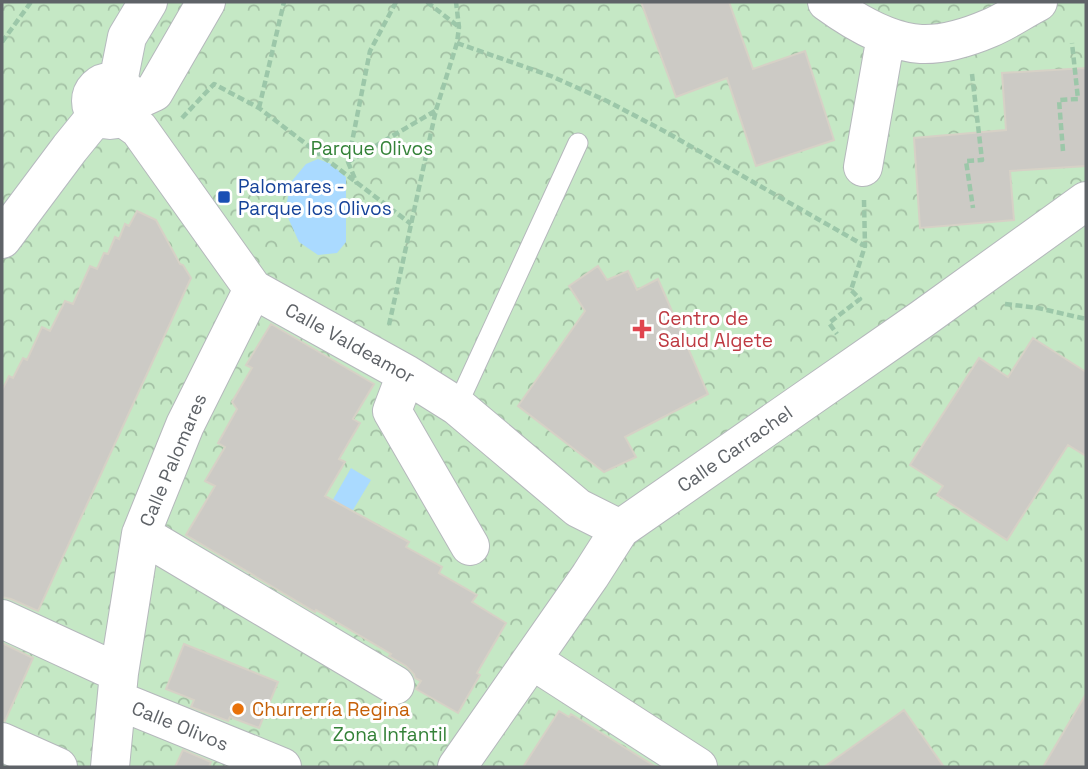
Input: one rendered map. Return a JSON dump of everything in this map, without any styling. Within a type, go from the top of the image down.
[{"type":"street","points":[[117,104],[127,37],[148,2]]},
{"type":"street","points":[[2,239],[117,104],[154,92],[206,2]]},
{"type":"street","points":[[827,2],[849,18],[886,36],[921,44],[955,40],[990,28],[1038,2]]},
{"type":"street","points":[[863,167],[886,36]]},
{"type":"street","name":"Calle Valdeamor","points":[[117,104],[139,129],[253,289],[406,374],[457,406],[578,508],[620,530]]},
{"type":"street","name":"Calle Carrachel","points":[[457,767],[620,530],[1086,201]]},
{"type":"street","name":"Calle Palomares","points":[[110,767],[118,687],[141,534],[185,425],[253,289]]},
{"type":"street","points":[[406,374],[392,411],[470,546]]},
{"type":"street","points":[[141,534],[395,685]]},
{"type":"street","name":"Calle Olivos","points":[[2,618],[118,687],[282,767]]},
{"type":"street","points":[[532,660],[698,767]]},
{"type":"street","points":[[2,742],[58,767]]},
{"type":"lane","points":[[457,406],[578,143]]},
{"type":"path","points":[[2,43],[31,2]]},
{"type":"path","points":[[259,108],[284,2]]},
{"type":"path","points":[[357,184],[348,162],[370,51],[396,2]]},
{"type":"path","points":[[427,2],[459,27]]},
{"type":"path","points":[[388,332],[436,110],[457,43],[459,27],[456,2]]},
{"type":"path","points":[[457,43],[551,76],[607,101],[865,246]]},
{"type":"path","points":[[1063,151],[1059,100],[1078,99],[1072,43]]},
{"type":"path","points":[[972,74],[982,160],[966,161],[973,208]]},
{"type":"path","points":[[182,118],[214,84],[259,108],[411,224]]},
{"type":"path","points":[[348,162],[436,110]]},
{"type":"path","points":[[859,363],[829,323],[860,299],[851,290],[865,246],[863,167]]},
{"type":"path","points":[[1038,307],[1086,318]]},
{"type":"green space","points":[[2,2],[1086,2],[1086,767],[2,767]]},
{"type":"water","points":[[318,159],[331,164],[346,177],[346,242],[337,253],[318,255],[299,242],[285,211],[291,182],[306,164]]},
{"type":"water","points":[[351,468],[371,480],[341,530],[322,519]]},
{"type":"building","points":[[641,2],[729,2],[753,69],[805,51],[834,140],[756,166],[727,78],[676,97]]},
{"type":"building","points":[[1086,68],[1086,166],[1010,171],[1014,220],[920,228],[914,138],[1006,130],[1002,73]]},
{"type":"building","points":[[137,211],[156,220],[180,264],[191,278],[38,611],[2,597],[2,390],[9,376],[13,378],[23,358],[27,360],[42,327],[50,331],[65,301],[73,304],[90,266],[97,269],[104,253],[108,254],[115,237],[119,239],[125,224],[129,226]]},
{"type":"building","points":[[598,266],[607,280],[628,271],[637,290],[658,279],[708,394],[625,437],[636,457],[604,472],[518,406],[585,311],[569,286]]},
{"type":"building","points":[[271,324],[374,384],[353,419],[360,423],[339,459],[345,462],[325,496],[409,542],[406,547],[442,567],[439,573],[477,595],[472,602],[506,623],[458,713],[416,689],[421,681],[415,678],[406,666],[389,656],[391,654],[186,535],[215,486],[205,481],[225,447],[218,443],[237,409],[232,402],[252,368],[246,365]]},
{"type":"building","points":[[1033,338],[1086,372],[1086,456],[1068,445],[1007,540],[937,495],[943,486],[910,465],[979,358],[1008,377]]},
{"type":"building","points":[[2,643],[33,658],[5,721],[2,720]]},
{"type":"building","points":[[184,644],[278,682],[259,728],[230,717],[228,721],[191,707],[194,700],[166,689]]},
{"type":"building","points":[[1086,694],[1086,767],[1043,767]]},
{"type":"building","points":[[904,710],[944,767],[824,767]]},
{"type":"building","points":[[559,711],[569,717],[571,714],[656,767],[523,767]]},
{"type":"building","points":[[183,750],[211,762],[209,767],[175,767]]},
{"type":"place","name":"Palomares - Parque los Olivos","points":[[224,197]]},
{"type":"place","name":"Centro de Salud Algete","points":[[642,329]]},
{"type":"place","name":"Churrerría Regina","points":[[238,709]]},
{"type":"park label","name":"Parque Olivos","points":[[372,148]]},
{"type":"park label","name":"Zona Infantil","points":[[390,734]]}]
